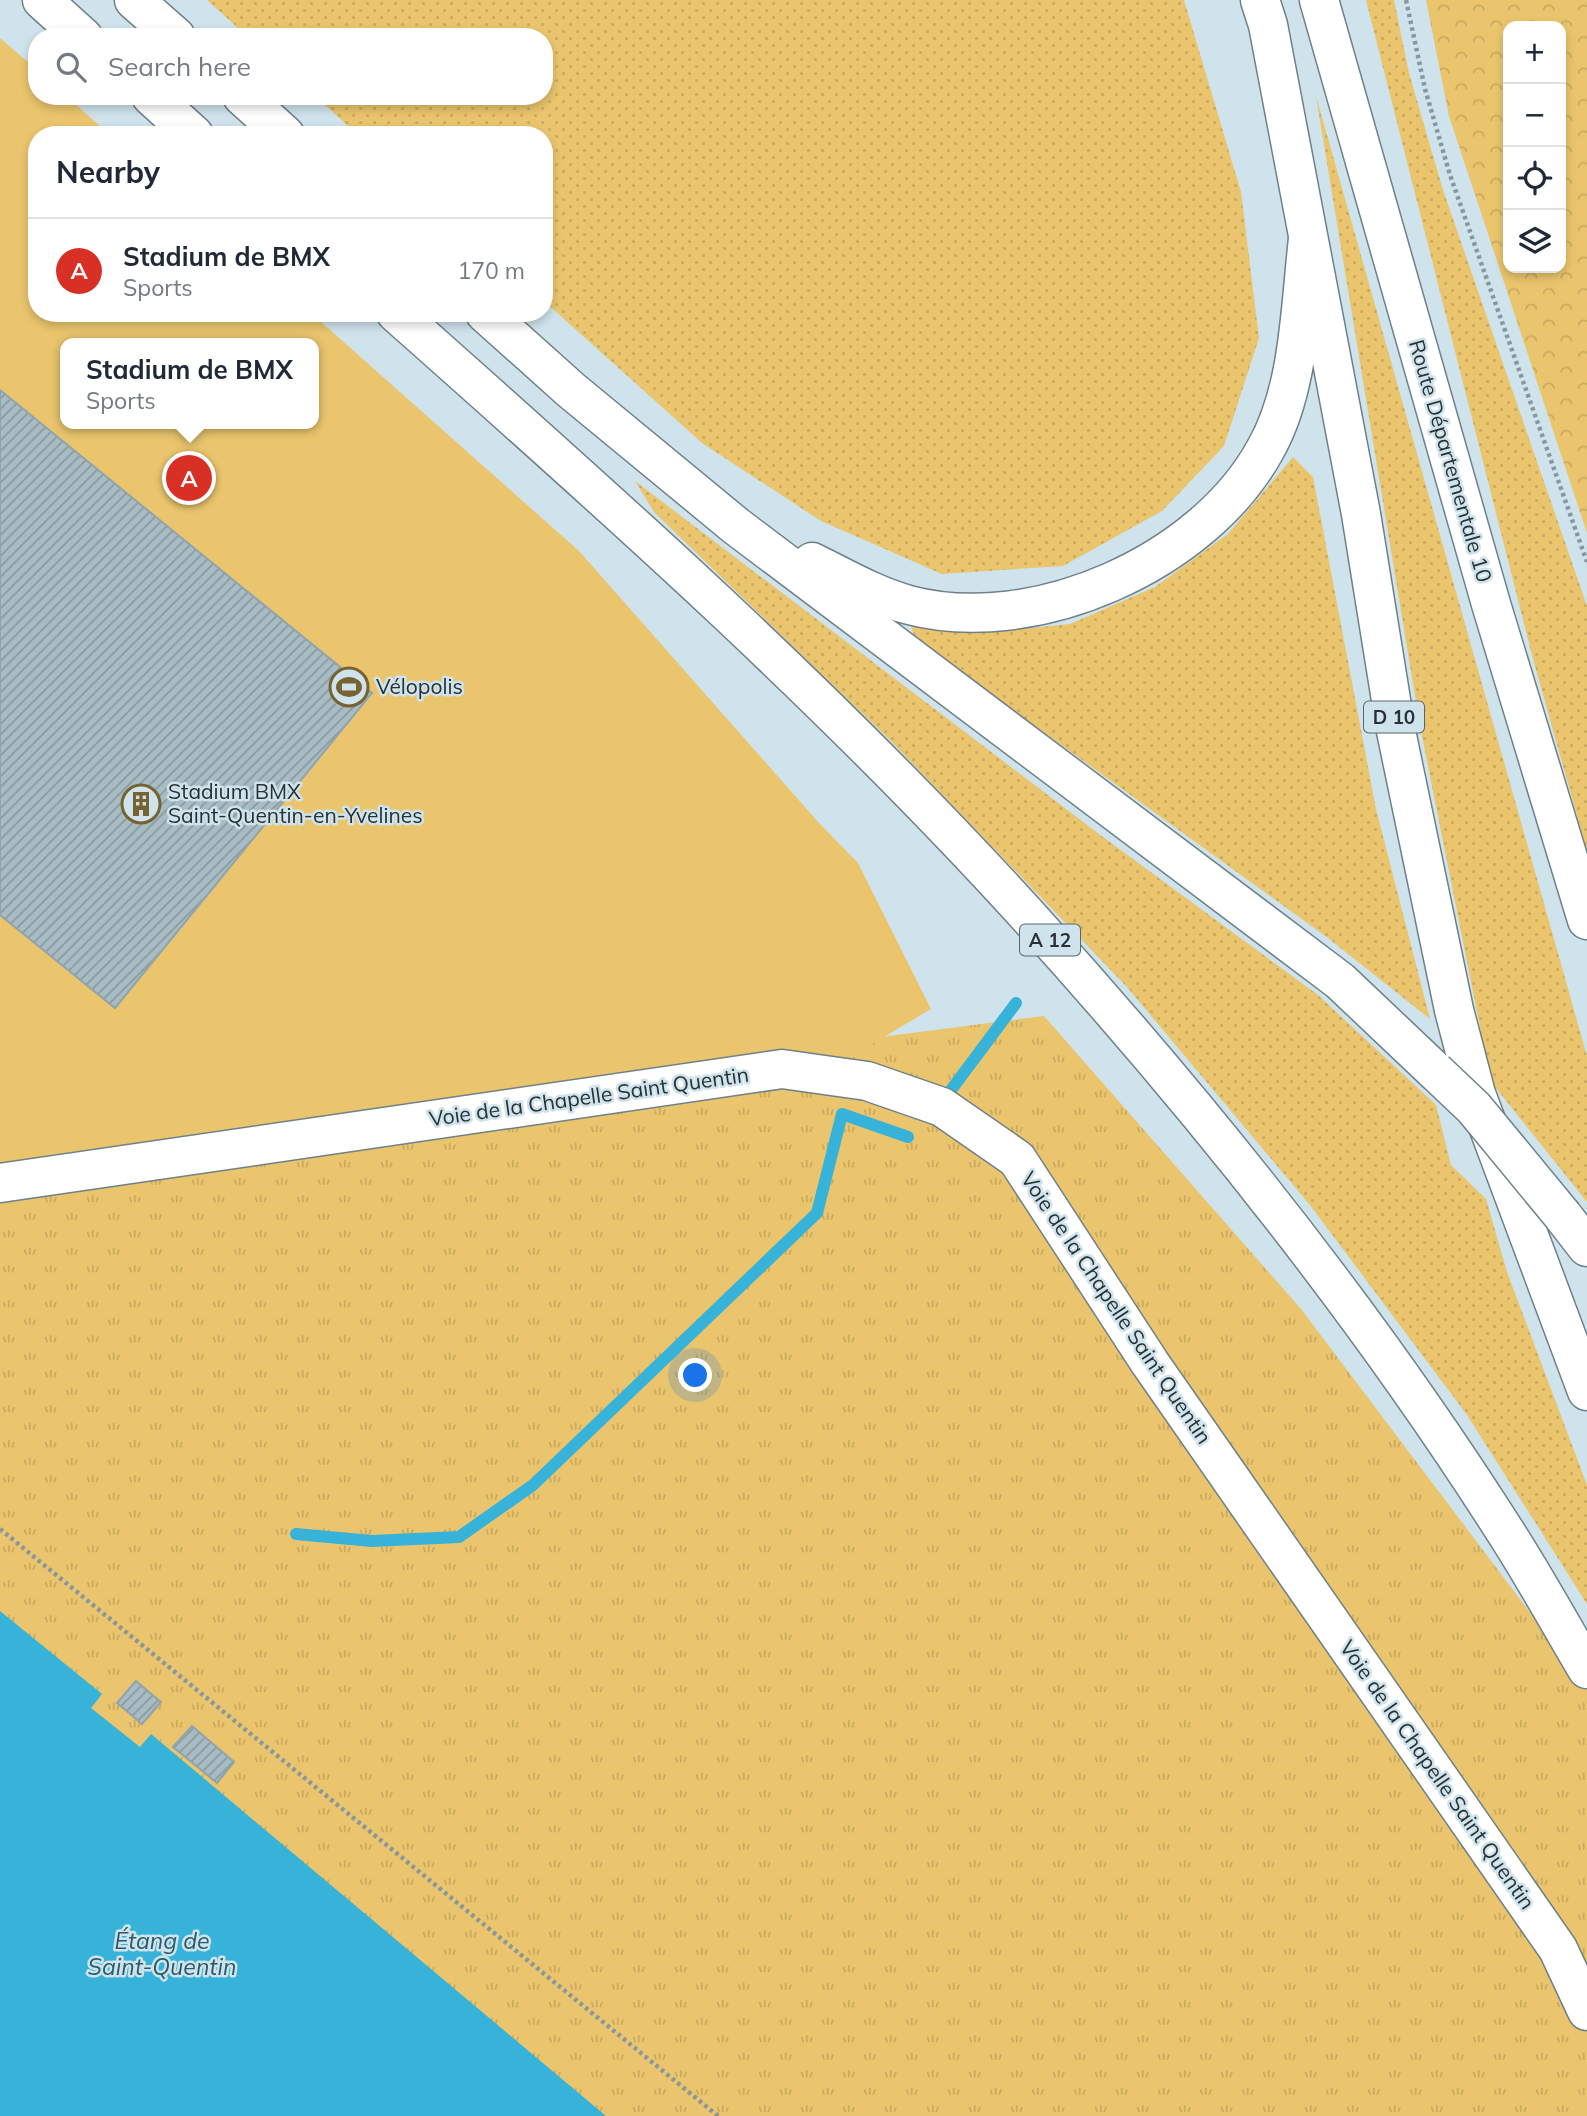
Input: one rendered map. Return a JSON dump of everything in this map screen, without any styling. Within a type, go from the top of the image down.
[{"type":"main road","points":[[42,0],[73,28]]},
{"type":"main road","points":[[135,0],[166,28]]},
{"type":"main road","name":"Route Départementale 10","points":[[1319,0],[1488,593],[1587,920]]},
{"type":"main road","name":"D 10","points":[[1260,8],[1361,514],[1396,731],[1454,1010],[1476,1094],[1587,1391]]},
{"type":"main road","points":[[160,105],[184,126]]},
{"type":"main road","points":[[252,105],[275,126]]},
{"type":"main road","points":[[736,526],[889,598],[911,605],[958,612],[993,613],[1041,605],[1134,572],[1172,548],[1214,516],[1266,450],[1285,397],[1294,358],[1308,239]]},
{"type":"main road","name":"A 12","points":[[406,322],[740,625],[913,794],[1027,914],[1129,1029],[1247,1171],[1373,1336],[1504,1530],[1587,1669]]},
{"type":"main road","points":[[495,322],[571,390],[736,526],[1340,981],[1474,1108],[1587,1247]]},
{"type":"main road","name":"Voie de la Chapelle Saint Quentin","points":[[0,1183],[782,1069],[867,1081],[942,1107],[1017,1159],[1150,1363],[1558,1949],[1587,2011]]},
{"type":"path","points":[[1406,0],[1425,89],[1450,175],[1587,562]]},
{"type":"path","points":[[0,1529],[718,2116]]},
{"type":"green space","points":[[207,0],[1184,0],[1241,192],[1259,338],[1224,446],[1162,511],[1063,566],[942,574],[821,521],[702,443],[553,309],[553,126],[348,126],[325,105],[553,105],[553,28],[238,28]]},
{"type":"green space","points":[[1366,0],[1394,0],[1409,73],[1443,190],[1587,606],[1587,851],[1533,659]]},
{"type":"green space","points":[[1426,0],[1587,0],[1587,533],[1449,116]]},
{"type":"green space","name":"Vélopolis","points":[[0,38],[28,62],[28,105],[76,105],[100,126],[28,126],[28,322],[321,322],[579,551],[819,823],[858,863],[931,1009],[813,1079],[0,1173]]},
{"type":"green space","points":[[1316,96],[1587,1056],[1587,1202],[1491,1082],[1420,726]]},
{"type":"green space","points":[[1293,457],[1313,477],[1376,809],[1430,1019],[1328,938],[915,639],[910,623],[991,632],[1070,624],[1155,587],[1228,534]]},
{"type":"green space","points":[[635,481],[1099,834],[1318,995],[1436,1105],[1451,1165],[1486,1199],[1507,1272],[1587,1485],[1587,1604],[1467,1415],[1310,1205],[1126,986],[890,740],[654,512]]},
{"type":"green space","points":[[1044,1016],[1301,1309],[1587,1688],[1587,2116],[0,2116],[0,1162],[764,1052]]},
{"type":"water","name":"Étang de Saint-Quentin","points":[[0,1611],[102,1694],[91,1708],[140,1747],[151,1734],[606,2116],[0,2116]]},
{"type":"building","name":"Stadium BMX Saint-Quentin-en-Yvelines","points":[[0,390],[372,693],[115,1008],[0,915]]},
{"type":"building","points":[[136,1681],[161,1702],[142,1724],[117,1703]]},
{"type":"building","points":[[192,1726],[234,1762],[217,1783],[173,1747]]},
{"type":"waterway","points":[[951,1090],[1016,1003]]},
{"type":"waterway","points":[[296,1534],[372,1541],[459,1537],[533,1485],[817,1213],[842,1114],[908,1137]]},
{"type":"place","name":"Stadium de BMX","points":[[189,478]]},
{"type":"place","name":"Vélopolis","points":[[349,687]]},
{"type":"place","name":"Stadium BMX Saint-Quentin-en-Yvelines","points":[[141,804]]}]
